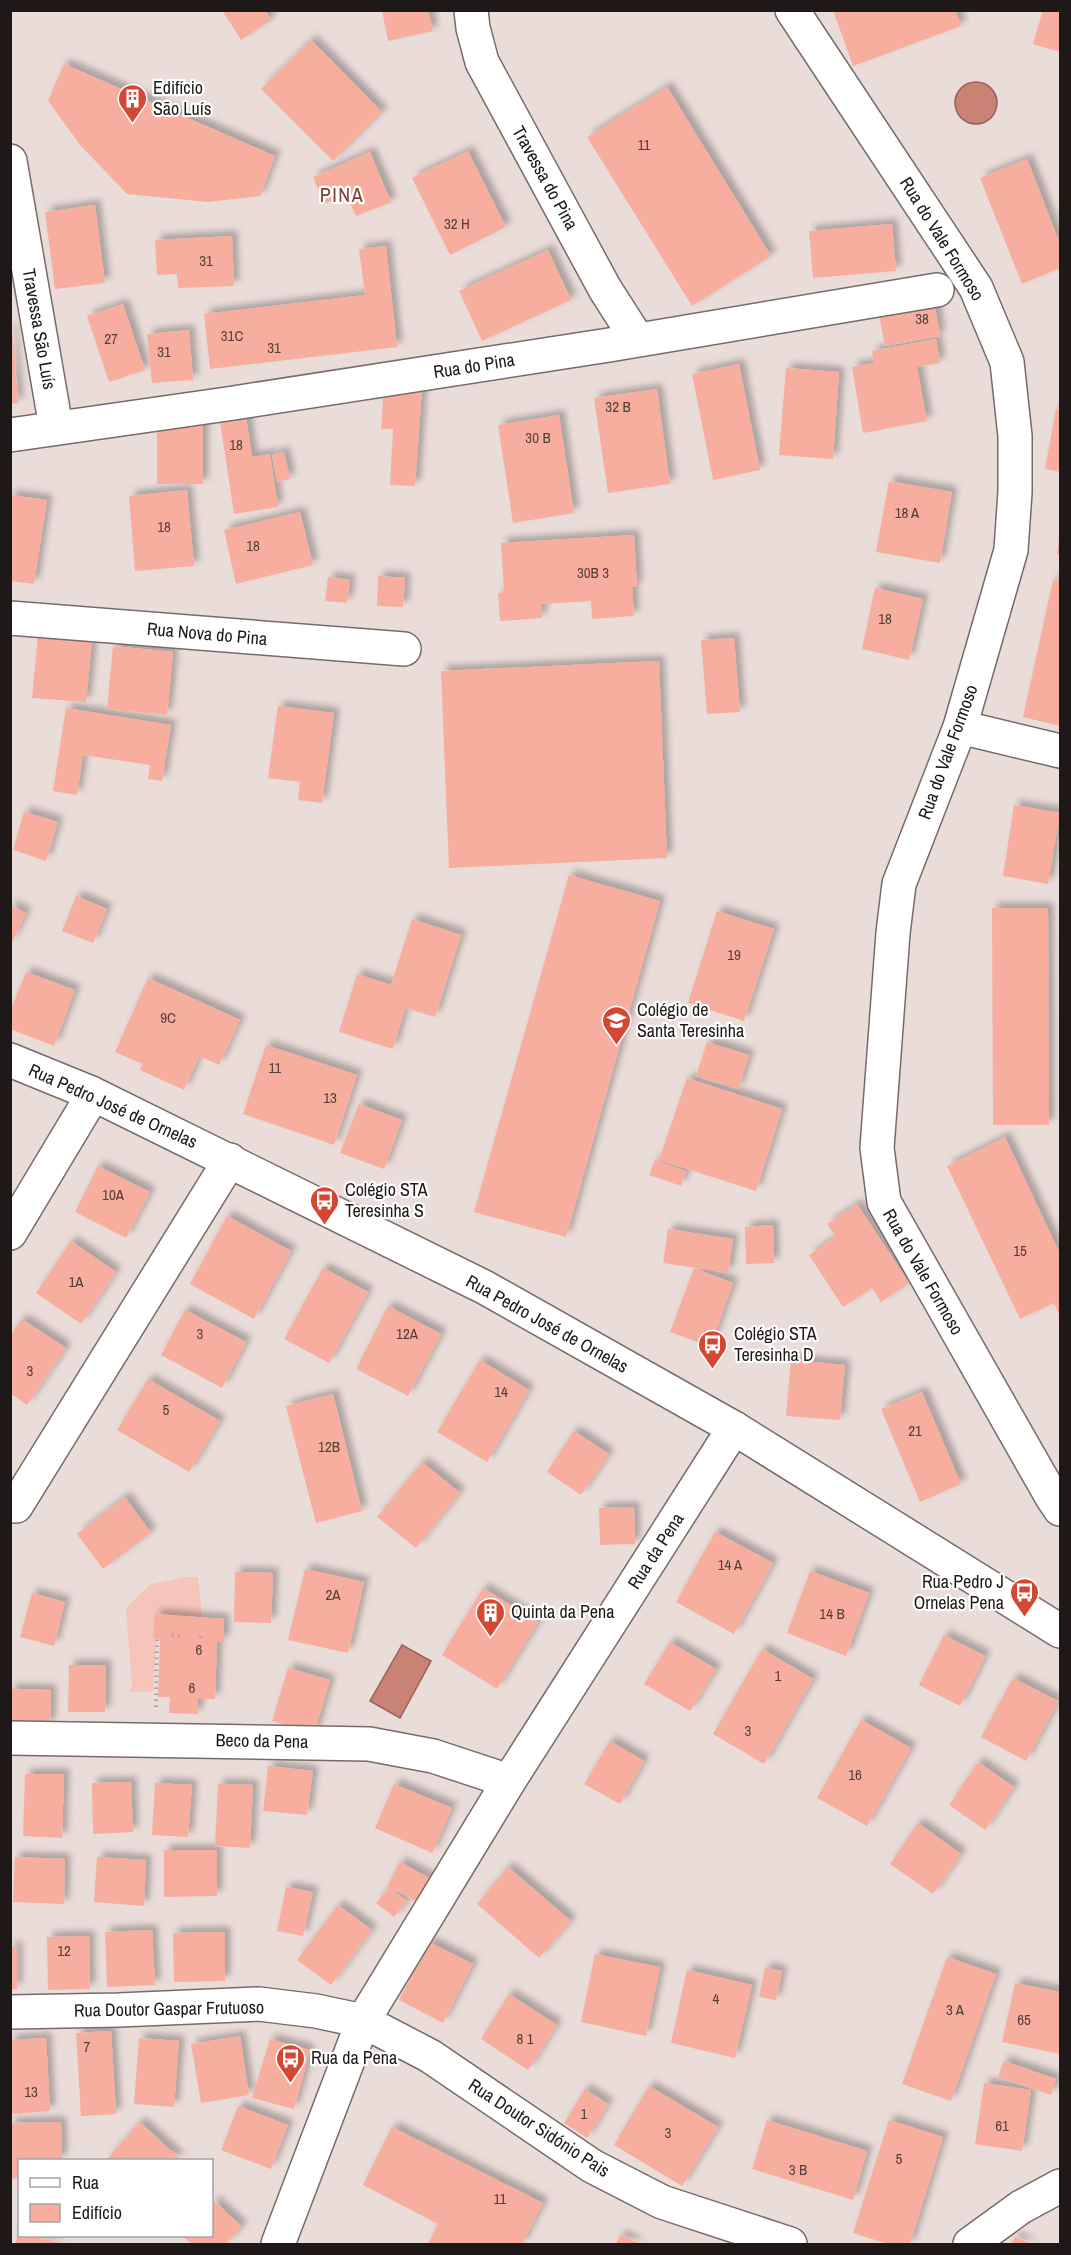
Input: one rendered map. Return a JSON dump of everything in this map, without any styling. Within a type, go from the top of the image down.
[{"type":"street","name":"Travessa do Pina","points":[[471,10],[482,62],[605,289],[637,339]]},
{"type":"street","name":"Rua do Vale Formoso","points":[[792,10],[976,288],[1007,362],[1015,436],[1015,492],[1011,550],[960,727],[899,884],[893,933],[877,1148],[884,1202],[1060,1509]]},
{"type":"street","name":"Travessa São Luís","points":[[11,162],[56,427]]},
{"type":"street","name":"Rua do Pina","points":[[10,435],[227,404],[937,290]]},
{"type":"street","name":"Rua Nova do Pina","points":[[10,618],[404,649]]},
{"type":"street","points":[[960,727],[1060,751]]},
{"type":"street","name":"Rua Pedro José de Ornelas","points":[[10,1060],[91,1093],[484,1287],[734,1428],[1060,1630]]},
{"type":"street","points":[[10,1233],[85,1108],[91,1093]]},
{"type":"street","points":[[16,1506],[230,1160]]},
{"type":"street","name":"Rua da Pena","points":[[278,2244],[363,2021],[509,1781],[734,1428]]},
{"type":"street","name":"Beco da Pena","points":[[10,1737],[369,1744],[418,1753],[509,1781]]},
{"type":"street","name":"Rua Doutor Gaspar Frutuoso","points":[[10,2012],[259,2004],[316,2011],[363,2021]]},
{"type":"street","name":"Rua Doutor Sidónio Pais","points":[[363,2021],[430,2056],[592,2166],[662,2202],[790,2244]]},
{"type":"street","points":[[970,2244],[1021,2207],[1060,2186]]},
{"type":"path","points":[[172,1635],[183,1636]]},
{"type":"path","points":[[156,1712],[157,1638]]},
{"type":"shaded area","points":[[976,82],[991,88],[997,103],[991,118],[976,124],[961,118],[955,103],[961,88]]},
{"type":"shaded area","points":[[185,1577],[198,1577],[202,1617],[155,1615],[153,1638],[157,1638],[153,1692],[129,1692],[132,1686],[126,1608],[149,1585]]},
{"type":"shaded area","points":[[402,1645],[431,1661],[400,1718],[370,1701]]},
{"type":"building","points":[[222,10],[265,10],[271,20],[241,40]]},
{"type":"building","points":[[382,10],[428,10],[433,31],[388,41]]},
{"type":"building","points":[[833,10],[955,10],[961,26],[853,66]]},
{"type":"building","points":[[1043,10],[1060,10],[1060,52],[1033,44]]},
{"type":"building","points":[[311,40],[382,112],[333,161],[261,89]]},
{"type":"building","name":"Edifício São Luís","points":[[64,64],[275,156],[260,196],[208,202],[127,194],[81,146],[48,101]]},
{"type":"building","points":[[667,87],[771,256],[692,306],[587,137]]},
{"type":"building","points":[[468,151],[506,227],[450,255],[412,178]]},
{"type":"building","points":[[370,152],[391,202],[356,216],[346,195],[324,204],[313,177]]},
{"type":"building","points":[[1027,159],[1060,244],[1060,268],[1022,284],[980,178]]},
{"type":"building","points":[[95,205],[105,283],[55,289],[45,212]]},
{"type":"building","points":[[892,224],[896,271],[813,278],[809,231]]},
{"type":"building","points":[[232,236],[234,286],[178,288],[177,274],[157,275],[155,240]]},
{"type":"building","points":[[386,246],[397,347],[210,369],[204,314],[365,295],[359,249]]},
{"type":"building","points":[[548,250],[571,300],[482,341],[459,291]]},
{"type":"building","points":[[933,295],[940,336],[885,346],[877,304]]},
{"type":"building","points":[[123,304],[145,370],[109,382],[87,316]]},
{"type":"building","points":[[10,328],[12,328],[18,403],[10,404]]},
{"type":"building","points":[[189,330],[193,380],[152,383],[147,334]]},
{"type":"building","points":[[936,339],[940,363],[917,367],[927,421],[863,433],[852,367],[874,363],[872,351]]},
{"type":"building","points":[[739,364],[760,470],[713,480],[692,374]]},
{"type":"building","points":[[786,368],[839,372],[833,459],[779,455]]},
{"type":"building","points":[[384,387],[422,389],[415,486],[390,485],[393,429],[381,429]]},
{"type":"building","points":[[657,389],[670,484],[608,493],[594,398]]},
{"type":"building","points":[[244,404],[252,457],[270,454],[278,507],[234,514],[218,408]]},
{"type":"building","points":[[1056,409],[1060,410],[1060,472],[1045,469]]},
{"type":"building","points":[[559,415],[574,513],[513,523],[498,425]]},
{"type":"building","points":[[157,416],[203,416],[203,484],[157,484]]},
{"type":"building","points":[[284,452],[290,479],[277,482],[272,455]]},
{"type":"building","points":[[889,481],[952,492],[940,563],[876,552]]},
{"type":"building","points":[[187,490],[194,566],[135,571],[129,496]]},
{"type":"building","points":[[10,495],[47,500],[34,584],[10,581]]},
{"type":"building","points":[[300,512],[313,565],[236,584],[224,530]]},
{"type":"building","points":[[634,535],[637,587],[632,587],[634,616],[592,619],[591,601],[541,604],[542,618],[500,621],[498,593],[504,592],[501,543]]},
{"type":"building","points":[[1060,539],[1060,555],[1057,554]]},
{"type":"building","points":[[378,576],[405,578],[403,607],[377,606]]},
{"type":"building","points":[[328,577],[350,580],[347,603],[325,601]]},
{"type":"building","points":[[1053,580],[1060,581],[1060,726],[1023,717]]},
{"type":"building","points":[[875,588],[923,599],[909,660],[862,649]]},
{"type":"building","points":[[38,635],[92,640],[86,702],[32,698]]},
{"type":"building","points":[[734,638],[740,712],[707,714],[701,640]]},
{"type":"building","points":[[113,646],[173,652],[167,715],[107,709]]},
{"type":"building","points":[[659,661],[667,858],[449,868],[441,671]]},
{"type":"building","points":[[278,706],[334,713],[322,803],[298,800],[300,782],[268,778]]},
{"type":"building","points":[[66,708],[171,725],[162,781],[148,779],[150,765],[83,755],[77,795],[53,791]]},
{"type":"building","points":[[1014,805],[1060,813],[1048,884],[1003,876]]},
{"type":"building","points":[[24,812],[58,822],[46,861],[13,850]]},
{"type":"building","points":[[569,875],[660,901],[566,1237],[474,1212]]},
{"type":"building","points":[[76,896],[107,909],[93,943],[62,931]]},
{"type":"building","points":[[10,905],[26,913],[10,946]]},
{"type":"building","points":[[992,908],[1048,908],[1049,1125],[993,1125]]},
{"type":"building","points":[[717,911],[774,929],[744,1021],[688,1003]]},
{"type":"building","points":[[412,919],[461,935],[435,1017],[405,1008],[393,1049],[339,1032],[357,974],[391,985]]},
{"type":"building","points":[[26,972],[75,990],[54,1046],[10,1029],[10,1012]]},
{"type":"building","points":[[148,978],[240,1020],[219,1065],[199,1056],[184,1090],[140,1070],[142,1064],[115,1052]]},
{"type":"building","points":[[707,1042],[749,1055],[738,1089],[696,1076]]},
{"type":"building","points":[[266,1045],[357,1075],[334,1145],[243,1114]]},
{"type":"building","points":[[687,1078],[782,1109],[756,1191],[659,1160]]},
{"type":"building","points":[[359,1104],[402,1120],[384,1169],[340,1153]]},
{"type":"building","points":[[1005,1137],[1060,1254],[1060,1317],[1054,1303],[1020,1319],[947,1166]]},
{"type":"building","points":[[655,1160],[686,1171],[681,1186],[649,1175]]},
{"type":"building","points":[[98,1166],[150,1192],[126,1238],[75,1212]]},
{"type":"building","points":[[857,1204],[909,1283],[881,1302],[872,1288],[843,1307],[809,1255],[836,1237],[827,1224]]},
{"type":"building","points":[[227,1216],[291,1251],[254,1319],[190,1284]]},
{"type":"building","points":[[773,1225],[774,1263],[746,1264],[745,1227]]},
{"type":"building","points":[[668,1229],[733,1239],[728,1273],[663,1263]]},
{"type":"building","points":[[71,1241],[116,1272],[81,1324],[36,1293]]},
{"type":"building","points":[[323,1268],[368,1292],[329,1363],[284,1339]]},
{"type":"building","points":[[694,1268],[733,1283],[710,1347],[670,1332]]},
{"type":"building","points":[[388,1306],[441,1334],[408,1396],[356,1369]]},
{"type":"building","points":[[185,1310],[246,1342],[222,1388],[161,1355]]},
{"type":"building","points":[[22,1319],[66,1348],[27,1405],[10,1393],[10,1337]]},
{"type":"building","points":[[480,1360],[529,1390],[487,1462],[437,1432]]},
{"type":"building","points":[[791,1360],[845,1365],[840,1420],[786,1416]]},
{"type":"building","points":[[148,1379],[220,1421],[189,1472],[117,1430]]},
{"type":"building","points":[[922,1392],[961,1484],[920,1502],[881,1409]]},
{"type":"building","points":[[333,1394],[362,1511],[316,1523],[286,1406]]},
{"type":"building","points":[[574,1431],[609,1454],[581,1495],[547,1472]]},
{"type":"building","points":[[422,1462],[460,1493],[416,1548],[377,1517]]},
{"type":"building","points":[[125,1497],[151,1533],[103,1569],[77,1534]]},
{"type":"building","points":[[634,1507],[635,1544],[600,1545],[599,1508]]},
{"type":"building","points":[[715,1532],[773,1563],[734,1634],[676,1602]]},
{"type":"building","points":[[305,1569],[364,1582],[348,1653],[288,1640]]},
{"type":"building","points":[[810,1571],[869,1593],[846,1656],[787,1633]]},
{"type":"building","points":[[235,1572],[273,1573],[271,1623],[234,1622]]},
{"type":"building","name":"Quinta da Pena","points":[[483,1588],[538,1622],[497,1689],[442,1655]]},
{"type":"building","points":[[32,1593],[65,1602],[54,1646],[20,1637]]},
{"type":"building","points":[[155,1614],[224,1619],[224,1642],[217,1641],[215,1699],[198,1699],[198,1714],[169,1713],[170,1697],[158,1697],[160,1639],[153,1638]]},
{"type":"building","points":[[944,1635],[985,1656],[960,1706],[919,1685]]},
{"type":"building","points":[[670,1642],[716,1669],[690,1711],[644,1684]]},
{"type":"building","points":[[762,1649],[813,1679],[764,1764],[713,1734]]},
{"type":"building","points":[[69,1665],[106,1665],[105,1712],[68,1712]]},
{"type":"building","points":[[288,1668],[330,1680],[314,1734],[272,1721]]},
{"type":"building","points":[[1013,1678],[1058,1701],[1026,1761],[981,1737]]},
{"type":"building","points":[[10,1689],[51,1690],[50,1725],[10,1724]]},
{"type":"building","points":[[861,1720],[911,1748],[867,1826],[817,1798]]},
{"type":"building","points":[[610,1741],[644,1761],[620,1804],[584,1784]]},
{"type":"building","points":[[978,1762],[1014,1787],[985,1830],[949,1805]]},
{"type":"building","points":[[268,1766],[313,1771],[307,1815],[263,1811]]},
{"type":"building","points":[[25,1774],[64,1774],[62,1838],[23,1836]]},
{"type":"building","points":[[131,1782],[133,1832],[93,1834],[92,1783]]},
{"type":"building","points":[[155,1783],[192,1785],[188,1837],[152,1835]]},
{"type":"building","points":[[218,1784],[253,1785],[250,1848],[215,1846]]},
{"type":"building","points":[[394,1784],[452,1808],[432,1853],[375,1828]]},
{"type":"building","points":[[918,1823],[961,1854],[933,1894],[890,1864]]},
{"type":"building","points":[[164,1850],[217,1850],[217,1896],[164,1897]]},
{"type":"building","points":[[15,1857],[65,1859],[64,1904],[13,1902]]},
{"type":"building","points":[[97,1857],[146,1860],[144,1906],[94,1902]]},
{"type":"building","points":[[400,1862],[431,1879],[419,1903],[387,1886]]},
{"type":"building","points":[[508,1867],[571,1921],[539,1958],[477,1904]]},
{"type":"building","points":[[286,1887],[313,1892],[303,1936],[277,1931]]},
{"type":"building","points":[[389,1887],[407,1901],[394,1917],[376,1903]]},
{"type":"building","points":[[338,1905],[372,1930],[331,1985],[297,1960]]},
{"type":"building","points":[[152,1930],[155,1985],[107,1987],[105,1932]]},
{"type":"building","points":[[225,1932],[225,1981],[174,1982],[173,1933]]},
{"type":"building","points":[[89,1936],[90,1989],[48,1990],[47,1937]]},
{"type":"building","points":[[429,1942],[473,1964],[443,2023],[399,2000]]},
{"type":"building","points":[[10,1947],[17,1947],[17,1989],[10,1989]]},
{"type":"building","points":[[595,1954],[660,1967],[646,2036],[581,2022]]},
{"type":"building","points":[[947,1957],[996,1974],[951,2101],[902,2084]]},
{"type":"building","points":[[765,1968],[782,1971],[776,2000],[759,1997]]},
{"type":"building","points":[[687,1970],[752,1985],[735,2058],[671,2043]]},
{"type":"building","points":[[1015,1983],[1060,1992],[1060,2054],[1002,2042]]},
{"type":"building","points":[[509,1994],[557,2025],[528,2070],[481,2039]]},
{"type":"building","points":[[111,2031],[116,2114],[81,2116],[76,2033]]},
{"type":"building","points":[[240,2036],[249,2095],[201,2103],[191,2044]]},
{"type":"building","points":[[46,2038],[50,2111],[10,2114],[10,2040]]},
{"type":"building","points":[[139,2038],[179,2041],[174,2107],[134,2104]]},
{"type":"building","points":[[270,2039],[310,2050],[294,2109],[252,2098]]},
{"type":"building","points":[[1004,2061],[1056,2079],[1051,2095],[998,2077]]},
{"type":"building","points":[[984,2083],[1031,2090],[1022,2151],[975,2144]]},
{"type":"building","points":[[649,2086],[718,2127],[682,2186],[614,2145]]},
{"type":"building","points":[[585,2089],[608,2104],[587,2138],[564,2123]]},
{"type":"building","points":[[238,2106],[288,2125],[271,2169],[221,2150]]},
{"type":"building","points":[[767,2120],[867,2151],[853,2200],[752,2169]]},
{"type":"building","points":[[889,2120],[943,2137],[910,2244],[888,2244],[853,2233]]},
{"type":"building","points":[[61,2122],[62,2159],[18,2159],[18,2178],[10,2179],[10,2123]]},
{"type":"building","points":[[140,2122],[179,2158],[178,2159],[107,2159]]},
{"type":"building","points":[[392,2127],[543,2203],[522,2244],[428,2244],[438,2224],[363,2185]]},
{"type":"building","points":[[213,2200],[242,2227],[226,2244],[192,2244],[183,2237],[213,2237]]},
{"type":"building","points":[[18,2234],[18,2237],[35,2237],[65,2244],[15,2244]]},
{"type":"building","points":[[620,2235],[641,2244],[616,2244]]},
{"type":"building","points":[[1015,2237],[1032,2244],[1011,2244]]},
{"type":"place","name":"Edifício São Luís","points":[[132,124]]},
{"type":"place","name":"Colégio de Santa Teresinha","points":[[616,1046]]},
{"type":"place","name":"Colégio STA Teresinha S","points":[[324,1226]]},
{"type":"place","name":"Colégio STA Teresinha D","points":[[713,1370]]},
{"type":"place","name":"Rua Pedro J Ornelas Pena","points":[[1025,1618]]},
{"type":"place","name":"Quinta da Pena","points":[[490,1638]]},
{"type":"place","name":"Rua da Pena","points":[[290,2084]]},
{"type":"district","name":"PINA","points":[[342,195]]}]
